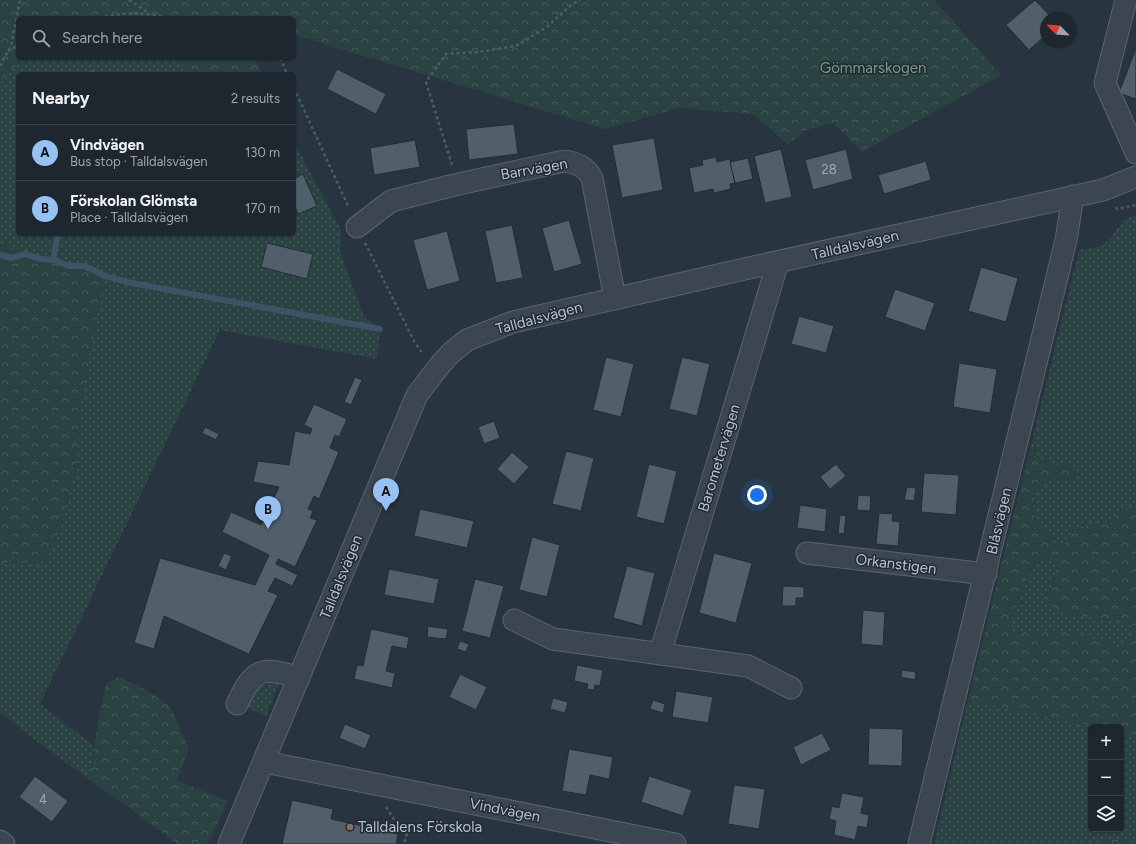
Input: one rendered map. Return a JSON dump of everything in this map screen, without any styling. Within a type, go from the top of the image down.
[{"type":"street","points":[[1126,0],[1105,83],[1136,153]]},
{"type":"street","name":"Barrvägen","points":[[357,227],[391,201],[450,186],[564,161],[575,163],[586,169],[592,178],[615,299]]},
{"type":"street","name":"Talldalsvägen","points":[[229,844],[265,762],[417,395],[450,353],[467,340],[513,322],[1103,190],[1136,177]]},
{"type":"street","name":"Blåsvägen","points":[[919,844],[986,574],[1066,240],[1072,196]]},
{"type":"street","name":"Barometervägen","points":[[660,654],[778,262]]},
{"type":"street","name":"Orkanstigen","points":[[807,553],[986,574]]},
{"type":"street","points":[[514,620],[553,639],[748,666],[791,688]]},
{"type":"street","points":[[237,704],[248,683],[263,671],[276,670],[299,678]]},
{"type":"street","name":"Vindvägen","points":[[265,762],[675,844]]},
{"type":"street","points":[[0,841],[4,844]]},
{"type":"path","points":[[17,16],[20,0]]},
{"type":"path","points":[[129,0],[149,13]]},
{"type":"path","points":[[450,186],[452,164],[426,82],[446,54],[478,52],[516,46],[547,27],[571,5],[580,0]]},
{"type":"path","points":[[107,16],[149,13],[161,16]]},
{"type":"path","points":[[0,66],[11,46],[16,20]]},
{"type":"path","points":[[8,52],[16,46]]},
{"type":"path","points":[[281,60],[287,72]]},
{"type":"path","points":[[388,786],[386,809],[395,821],[408,830],[404,844]]},
{"type":"green space","name":"Gömmarskogen","points":[[0,0],[934,0],[1001,75],[862,152],[833,123],[803,131],[788,145],[753,114],[679,108],[605,129],[296,36],[296,16],[16,16],[16,60],[25,60],[5,77],[0,86]]},
{"type":"green space","points":[[25,60],[180,60],[183,72],[16,72],[16,236],[296,236],[296,146],[341,230],[340,252],[364,317],[380,329],[377,359],[220,330],[40,704],[94,746],[90,780],[31,737],[0,712],[0,562],[40,563],[48,558],[60,527],[75,473],[80,409],[85,266],[69,266],[53,260],[41,259],[0,244],[0,86],[5,77]]},
{"type":"green space","points":[[180,60],[256,60],[261,72],[183,72]]},
{"type":"green space","points":[[1136,215],[1136,509],[1122,510],[1109,522],[1074,528],[1063,547],[1054,544],[1045,528],[1036,523],[1034,504],[1038,487],[1050,480],[1065,481],[1077,475],[1066,464],[1050,462],[1038,458],[1033,437],[1079,250],[1101,246],[1109,240],[1124,220]]},
{"type":"green space","points":[[0,244],[41,259],[53,260],[70,266],[85,266],[105,276],[80,409],[75,473],[60,527],[48,558],[40,563],[0,562]]},
{"type":"green space","points":[[1033,437],[1038,458],[1050,462],[1074,465],[1077,475],[1065,481],[1050,480],[1038,488],[1034,504],[1036,523],[1045,528],[1054,544],[1063,547],[1074,528],[1109,522],[1122,510],[1136,509],[1136,736],[1124,734],[1124,724],[1088,724],[1088,726],[968,700]],"holes":[[[1048,558],[1057,565],[1053,583],[1046,602],[1062,613],[1103,620],[1119,618],[1135,627],[1133,638],[1118,647],[1105,641],[1056,630],[1013,633],[1012,620],[1024,585],[1036,560]]]},
{"type":"green space","points":[[1048,558],[1057,565],[1047,602],[1062,613],[1103,620],[1119,618],[1135,627],[1134,638],[1118,647],[1105,641],[1056,630],[1013,633],[1012,620],[1024,585],[1036,560]]},
{"type":"green space","points":[[119,677],[145,689],[170,706],[189,749],[177,780],[228,801],[208,844],[178,844],[90,780],[98,720],[106,684]]},
{"type":"green space","points":[[267,682],[279,684],[266,716],[245,707],[256,688]]},
{"type":"green space","points":[[968,700],[1088,726],[1088,832],[1124,832],[1124,734],[1136,736],[1136,841],[1113,839],[1094,844],[934,844]]},
{"type":"green space","points":[[1113,839],[1136,841],[1136,844],[1094,844]]},
{"type":"building","points":[[1035,0],[1046,12],[1040,12],[1040,40],[1029,50],[1006,25]]},
{"type":"building","points":[[1136,48],[1136,99],[1119,93]]},
{"type":"building","points":[[337,69],[386,94],[376,114],[327,89]]},
{"type":"building","points":[[514,124],[518,154],[469,160],[466,129]]},
{"type":"building","points":[[654,138],[663,190],[622,198],[612,145]]},
{"type":"building","points":[[415,140],[420,167],[374,175],[370,148]]},
{"type":"building","points":[[781,149],[792,197],[765,203],[754,156]]},
{"type":"building","points":[[846,149],[853,179],[813,190],[805,160]]},
{"type":"building","points":[[716,157],[717,162],[730,159],[735,183],[730,184],[731,189],[714,193],[713,189],[694,193],[689,168],[703,165],[702,160]]},
{"type":"building","points":[[748,158],[753,179],[735,183],[730,162]]},
{"type":"building","points":[[926,161],[931,180],[884,194],[878,175]]},
{"type":"building","points":[[303,174],[317,206],[298,214],[296,210],[296,178]]},
{"type":"building","points":[[569,220],[582,264],[554,272],[542,228]]},
{"type":"building","points":[[512,225],[523,278],[496,283],[485,231]]},
{"type":"building","points":[[447,231],[460,281],[427,290],[413,240]]},
{"type":"building","points":[[267,243],[313,254],[307,279],[261,267]]},
{"type":"building","points":[[981,267],[1018,278],[1006,322],[968,311]]},
{"type":"building","points":[[895,289],[935,303],[925,331],[885,317]]},
{"type":"building","points":[[799,316],[834,326],[826,353],[791,344]]},
{"type":"building","points":[[606,357],[634,364],[621,417],[593,410]]},
{"type":"building","points":[[682,357],[710,364],[697,416],[669,409]]},
{"type":"building","points":[[959,363],[997,369],[990,413],[953,407]]},
{"type":"building","points":[[355,377],[362,380],[351,405],[344,402]]},
{"type":"building","points":[[314,404],[347,419],[339,437],[335,435],[330,448],[339,452],[319,499],[314,496],[308,509],[313,511],[310,518],[317,520],[295,567],[278,559],[276,564],[298,575],[292,586],[275,578],[268,591],[278,595],[249,654],[164,616],[154,649],[134,643],[160,558],[255,585],[269,555],[222,532],[231,512],[261,525],[279,487],[253,482],[258,461],[289,465],[295,431],[310,434],[312,429],[304,425]]},
{"type":"building","points":[[494,421],[500,438],[484,444],[478,427]]},
{"type":"building","points":[[205,427],[219,434],[216,440],[202,433]]},
{"type":"building","points":[[566,451],[594,458],[581,511],[552,504]]},
{"type":"building","points":[[512,452],[529,467],[514,484],[497,469]]},
{"type":"building","points":[[649,464],[677,471],[664,524],[636,517]]},
{"type":"building","points":[[836,464],[846,476],[830,489],[820,477]]},
{"type":"building","points":[[924,473],[959,475],[956,515],[921,512]]},
{"type":"building","points":[[907,487],[916,488],[914,501],[904,500]]},
{"type":"building","points":[[858,495],[871,496],[870,511],[857,510]]},
{"type":"building","points":[[800,505],[827,509],[825,532],[797,528]]},
{"type":"building","points":[[420,509],[474,521],[467,548],[414,536]]},
{"type":"building","points":[[879,513],[893,514],[892,521],[900,522],[898,546],[876,544]]},
{"type":"building","points":[[840,515],[846,516],[844,534],[838,533]]},
{"type":"building","points":[[532,537],[560,545],[547,597],[519,590]]},
{"type":"building","points":[[224,553],[232,556],[226,570],[218,566]]},
{"type":"building","points":[[714,553],[752,563],[736,623],[699,613]]},
{"type":"building","points":[[627,566],[655,573],[642,626],[613,618]]},
{"type":"building","points":[[389,569],[439,579],[434,604],[384,595]]},
{"type":"building","points":[[475,579],[504,586],[490,638],[462,631]]},
{"type":"building","points":[[783,586],[804,587],[804,598],[796,598],[796,606],[782,606]]},
{"type":"building","points":[[863,610],[885,612],[883,646],[861,644]]},
{"type":"building","points":[[428,626],[448,629],[446,639],[427,637]]},
{"type":"building","points":[[371,629],[409,637],[407,649],[392,646],[386,671],[395,673],[392,688],[354,679],[357,665],[363,666]]},
{"type":"building","points":[[460,641],[469,644],[466,652],[457,649]]},
{"type":"building","points":[[577,665],[603,670],[600,686],[595,685],[594,690],[587,689],[588,684],[574,681]]},
{"type":"building","points":[[902,670],[916,672],[915,680],[901,677]]},
{"type":"building","points":[[460,674],[487,687],[476,710],[449,697]]},
{"type":"building","points":[[676,691],[713,697],[708,723],[672,717]]},
{"type":"building","points":[[553,698],[568,702],[565,713],[550,709]]},
{"type":"building","points":[[653,700],[665,704],[663,713],[650,709]]},
{"type":"building","points":[[345,724],[371,735],[365,749],[339,738]]},
{"type":"building","points":[[869,728],[903,729],[902,766],[868,765]]},
{"type":"building","points":[[822,733],[831,750],[801,765],[793,747]]},
{"type":"building","points":[[569,749],[613,757],[609,779],[590,775],[586,795],[562,791]]},
{"type":"building","points":[[35,776],[68,801],[52,822],[19,797]]},
{"type":"building","points":[[649,776],[692,790],[683,816],[641,802]]},
{"type":"building","points":[[734,785],[765,789],[759,829],[728,824]]},
{"type":"building","points":[[842,793],[864,797],[861,813],[869,815],[867,828],[858,826],[855,840],[834,835],[836,821],[829,819],[832,806],[839,808]]},
{"type":"building","points":[[292,800],[333,809],[331,819],[398,834],[396,844],[282,844]]},
{"type":"waterway","points":[[53,260],[58,236]]},
{"type":"waterway","points":[[0,255],[12,258],[25,254],[41,259],[53,260],[69,266],[85,266],[105,276],[132,283],[380,329]]},
{"type":"place","name":"Vindvägen","points":[[386,511]]},
{"type":"place","name":"Förskolan Glömsta","points":[[268,529]]},
{"type":"place","name":"Talldalens Förskola","points":[[350,827]]}]
